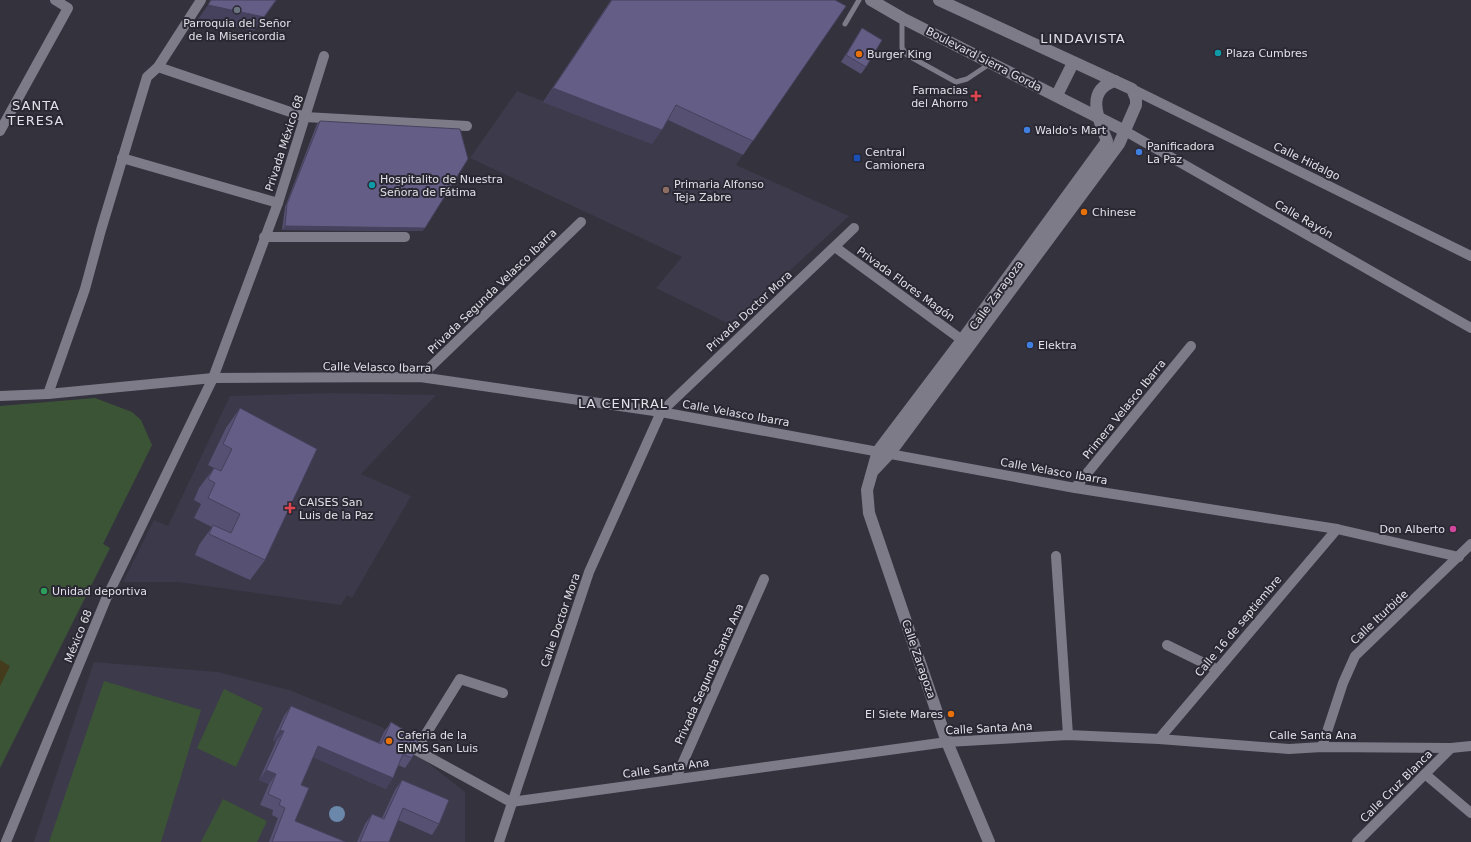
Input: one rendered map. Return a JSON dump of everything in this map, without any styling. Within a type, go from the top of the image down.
[{"type":"street","points":[[0,131],[68,8],[55,0]]},
{"type":"street","points":[[48,394],[85,289],[122,158],[147,77],[158,67],[201,0]]},
{"type":"street","name":"Boulevard Sierra Gorda","points":[[871,0],[902,18],[1125,130]]},
{"type":"street","points":[[939,0],[1132,89],[1136,99],[1136,106],[1125,130]]},
{"type":"street","name":"Privada México 68","points":[[213,378],[264,237],[278,203],[324,56]]},
{"type":"street","points":[[1057,95],[1073,63]]},
{"type":"street","points":[[158,67],[305,117],[467,126]]},
{"type":"street","points":[[1097,116],[1098,93],[1107,83],[1115,81]]},
{"type":"street","name":"Calle Hidalgo","points":[[1132,89],[1471,256]]},
{"type":"street","name":"Calle Zaragoza","points":[[989,842],[947,742],[869,513],[867,490],[873,471],[884,452],[962,340],[1107,141],[1097,116]]},
{"type":"street","name":"Calle Zaragoza","points":[[884,452],[1119,144],[1125,130]]},
{"type":"street","name":"Calle Rayón","points":[[1125,130],[1471,328]]},
{"type":"street","points":[[122,158],[278,203]]},
{"type":"street","name":"Privada Segunda Velasco Ibarra","points":[[420,377],[582,222]]},
{"type":"street","name":"Privada Doctor Mora","points":[[661,412],[854,228]]},
{"type":"street","points":[[264,237],[405,237]]},
{"type":"street","name":"Privada Flores Magón","points":[[835,247],[962,340]]},
{"type":"street","name":"Primera Velasco Ibarra","points":[[1075,488],[1191,346]]},
{"type":"street","name":"Calle Velasco Ibarra","points":[[0,396],[48,394],[213,378],[420,377],[661,412],[1075,488],[1337,529],[1459,557]]},
{"type":"street","name":"México 68","points":[[6,842],[106,599],[213,378]]},
{"type":"street","name":"Calle Doctor Mora","points":[[499,842],[511,802],[589,572],[661,412]]},
{"type":"street","name":"Calle 16 de septiembre","points":[[1159,739],[1216,669],[1337,529]]},
{"type":"street","name":"Calle Iturbide","points":[[1322,747],[1343,683],[1355,656],[1471,544]]},
{"type":"street","points":[[1056,556],[1068,735]]},
{"type":"street","name":"Privada Segunda Santa Ana","points":[[676,778],[764,579]]},
{"type":"street","points":[[1167,645],[1216,669]]},
{"type":"street","points":[[503,693],[460,679],[416,750],[511,802]]},
{"type":"street","name":"Calle Santa Ana","points":[[511,802],[676,778],[947,742],[1068,735],[1159,739],[1289,749],[1322,747],[1451,748],[1471,746]]},
{"type":"street","name":"Calle Cruz Blanca","points":[[1357,842],[1451,748]]},
{"type":"street","points":[[1425,774],[1471,813]]},
{"type":"lane","points":[[845,24],[858,0]]},
{"type":"lane","points":[[902,18],[902,48],[907,55],[956,82],[967,80],[992,62]]},
{"type":"shaded area","name":"Primaria Alfonso Teja Zabre","points":[[517,91],[652,144],[666,119],[743,155],[736,165],[849,216],[731,325],[656,288],[682,257],[470,158]]},
{"type":"shaded area","name":"CAISES San Luis de la Paz","points":[[331,393],[436,395],[361,474],[411,496],[352,598],[347,595],[341,605],[178,582],[123,582],[154,520],[168,526],[230,396]]},
{"type":"shaded area","points":[[94,662],[218,672],[289,690],[382,727],[465,792],[465,842],[34,842]]},
{"type":"green space","name":"Unidad deportiva","points":[[95,398],[132,412],[141,420],[152,445],[103,544],[110,548],[0,768],[0,406]]},
{"type":"green space","points":[[104,681],[201,710],[161,842],[49,842]]},
{"type":"green space","points":[[224,689],[263,708],[236,767],[197,748]]},
{"type":"green space","points":[[223,799],[267,821],[257,842],[201,842]]},
{"type":"sand","points":[[0,660],[10,666],[0,686]]},
{"type":"water","points":[[337,806],[344,811],[345,814],[340,821],[337,822],[330,817],[329,814],[334,807]]},
{"type":"building","points":[[211,0],[276,0],[264,17],[208,5]]},
{"type":"building","points":[[612,0],[835,0],[846,6],[753,141],[676,105],[662,130],[553,88]]},
{"type":"building","name":"Burger King","points":[[862,28],[882,40],[866,67],[846,55]]},
{"type":"building","name":"Hospitalito de Nuestra Señora de Fátima","points":[[320,121],[460,129],[468,159],[425,228],[285,226],[287,204]]},
{"type":"building","name":"CAISES San Luis de la Paz","points":[[240,408],[317,449],[265,560],[209,534],[213,525],[231,533],[240,514],[208,498],[215,483],[208,479],[214,468],[221,471],[232,449],[223,444]]},
{"type":"building","points":[[291,706],[381,744],[391,722],[417,738],[418,744],[412,758],[403,754],[393,778],[318,746],[301,785],[309,788],[295,821],[346,842],[272,842],[285,808],[279,805],[281,800],[268,794],[276,774],[266,770],[284,731],[280,730]]},
{"type":"building","points":[[402,780],[449,800],[439,824],[403,808],[389,842],[360,842],[372,814],[384,819]]},
{"type":"place","name":"Parroquia del Señor de la Misericordia","points":[[237,10]]},
{"type":"place","name":"Plaza Cumbres","points":[[1218,53]]},
{"type":"place","name":"Burger King","points":[[859,54]]},
{"type":"place","name":"Farmacias del Ahorro","points":[[976,96]]},
{"type":"place","name":"Waldo's Mart","points":[[1027,130]]},
{"type":"place","name":"Panificadora La Paz","points":[[1139,152]]},
{"type":"place","name":"Central Camionera","points":[[857,158]]},
{"type":"place","name":"Hospitalito de Nuestra Señora de Fátima","points":[[372,185]]},
{"type":"place","name":"Primaria Alfonso Teja Zabre","points":[[666,190]]},
{"type":"place","name":"Chinese","points":[[1084,212]]},
{"type":"place","name":"Elektra","points":[[1030,345]]},
{"type":"place","name":"CAISES San Luis de la Paz","points":[[290,508]]},
{"type":"place","name":"Don Alberto","points":[[1453,529]]},
{"type":"place","name":"Unidad deportiva","points":[[44,591]]},
{"type":"place","name":"El Siete Mares","points":[[951,714]]},
{"type":"place","name":"Caferia de la ENMS San Luis","points":[[389,741]]},
{"type":"district","name":"LINDAVISTA","points":[[1083,38]]},
{"type":"district","name":"SANTA TERESA","points":[[36,112]]},
{"type":"district","name":"LA CENTRAL","points":[[623,403]]}]
